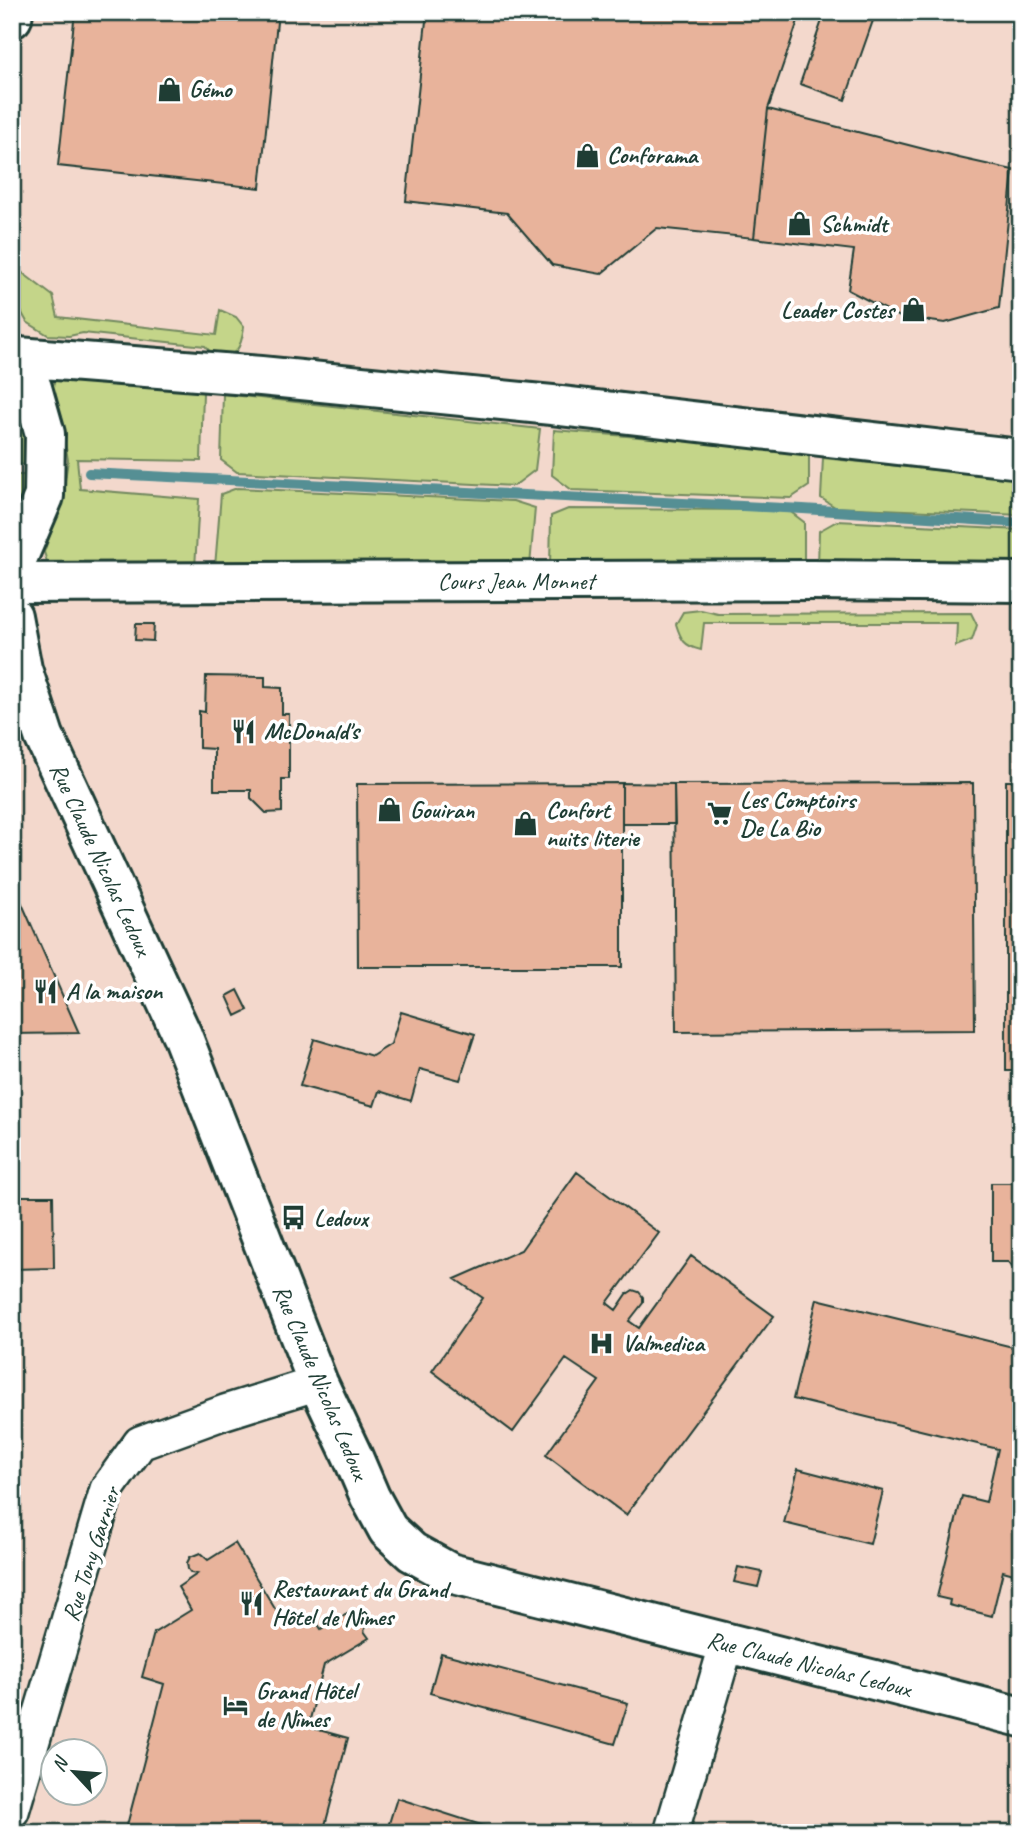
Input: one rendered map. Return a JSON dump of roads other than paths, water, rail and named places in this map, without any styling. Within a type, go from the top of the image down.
[{"type":"main road","points":[[12,18],[13,12]]},
{"type":"main road","points":[[15,356],[261,376],[526,402],[1021,459]]},
{"type":"main road","points":[[12,571],[44,496],[46,434],[32,388],[15,356]]},
{"type":"main road","name":"Cours Jean Monnet","points":[[12,583],[812,580],[1021,582]]},
{"type":"main road","name":"Rue Claude Nicolas Ledoux","points":[[12,616],[22,669],[44,736],[182,1035],[318,1383],[388,1530],[412,1552],[450,1573],[1021,1717]]},
{"type":"street","name":"Rue Tony Garnier","points":[[12,1811],[107,1489],[140,1443],[225,1412],[318,1383]]},
{"type":"street","points":[[671,1833],[727,1643]]},
{"type":"waterway","points":[[89,473],[803,509],[1021,523]]},
{"type":"place","name":"Gémo","points":[[169,89]]},
{"type":"place","name":"Conforama","points":[[587,155]]},
{"type":"place","name":"Schmidt","points":[[800,224]]},
{"type":"place","name":"Leader Costes","points":[[914,310]]},
{"type":"place","name":"McDonald's","points":[[244,731]]},
{"type":"place","name":"Gouiran","points":[[390,810]]},
{"type":"place","name":"Les Comptoirs De La Bio","points":[[720,814]]},
{"type":"place","name":"Confort nuits literie","points":[[526,824]]},
{"type":"place","name":"A la maison","points":[[46,991]]},
{"type":"place","name":"Ledoux","points":[[294,1218]]},
{"type":"place","name":"Valmedica","points":[[602,1343]]},
{"type":"place","name":"Restaurant du Grand Hôtel de Nîmes","points":[[252,1603]]},
{"type":"place","name":"Grand Hôtel de Nîmes","points":[[236,1705]]}]
